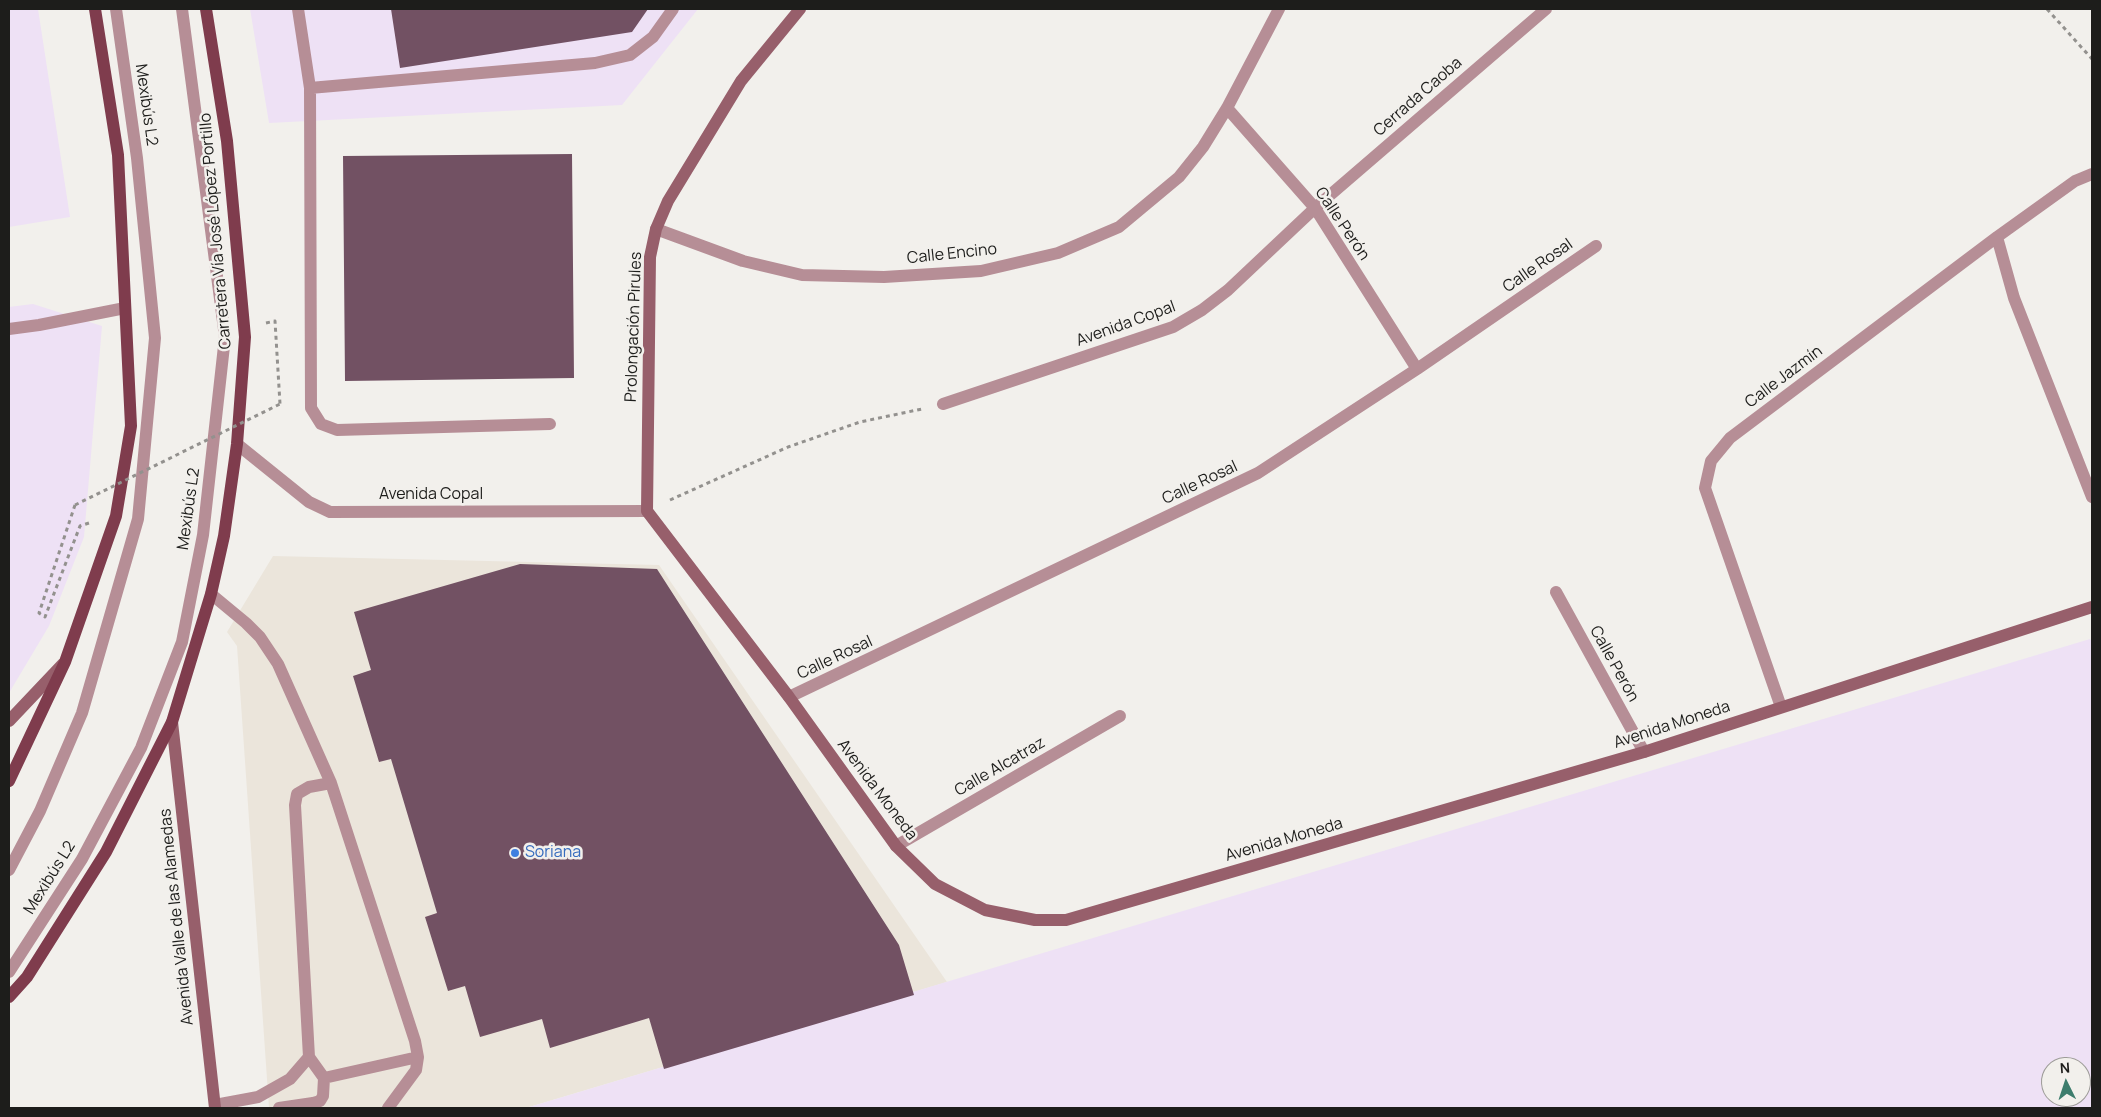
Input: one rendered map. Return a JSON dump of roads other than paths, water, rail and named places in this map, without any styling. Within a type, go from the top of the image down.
[{"type":"main road","points":[[9,781],[65,662],[116,516],[131,426],[118,155],[95,9]]},
{"type":"main road","name":"Carretera Vía José López Portillo","points":[[9,997],[27,977],[106,852],[172,722],[211,594],[224,536],[237,444],[245,337],[226,141],[206,9]]},
{"type":"main road","name":"Prolongación Pirules","points":[[647,511],[650,257],[656,229],[668,201],[741,81],[800,9]]},
{"type":"main road","name":"Avenida Moneda","points":[[647,511],[789,697],[896,846],[935,884],[985,910],[1035,920],[1066,920],[1644,752],[2092,606]]},
{"type":"main road","points":[[9,721],[65,662]]},
{"type":"main road","name":"Avenida Valle de las Alamedas","points":[[172,722],[215,1107]]},
{"type":"street","name":"Mexibús L2","points":[[9,870],[40,811],[82,713],[138,519],[154,338],[137,158],[116,9]]},
{"type":"street","name":"Mexibús L2","points":[[9,972],[82,859],[141,748],[182,642],[203,535],[225,337],[182,9]]},
{"type":"street","points":[[298,9],[310,88],[311,408],[321,424],[337,430],[550,424]]},
{"type":"street","points":[[310,88],[595,63],[630,55],[653,37],[674,9]]},
{"type":"street","name":"Calle Encino","points":[[656,229],[743,261],[802,275],[884,277],[981,271],[1058,253],[1119,227],[1178,177],[1203,147],[1227,108],[1279,9]]},
{"type":"street","name":"Cerrada Caoba","points":[[1315,208],[1544,10]]},
{"type":"street","name":"Calle Perón","points":[[1227,108],[1315,208],[1417,369]]},
{"type":"street","name":"Calle Jazmín","points":[[1781,708],[1705,488],[1710,461],[1730,438],[1997,238],[2076,181],[2092,174]]},
{"type":"street","name":"Avenida Copal","points":[[943,404],[1173,326],[1202,310],[1228,290],[1315,208]]},
{"type":"street","points":[[1997,238],[2014,298],[2092,497]]},
{"type":"street","name":"Calle Rosal","points":[[789,697],[1258,474],[1417,369],[1596,246]]},
{"type":"street","points":[[9,329],[125,308]]},
{"type":"street","name":"Avenida Copal","points":[[237,444],[309,502],[330,512],[647,511]]},
{"type":"street","name":"Calle Perón","points":[[1556,592],[1644,752]]},
{"type":"street","points":[[211,594],[260,637],[278,664],[331,784],[418,1057],[416,1070],[388,1108]]},
{"type":"street","name":"Calle Alcatraz","points":[[896,846],[1120,716]]},
{"type":"street","points":[[279,1108],[320,1101],[323,1096],[324,1078],[309,1056],[295,805],[297,794],[309,787],[331,784]]},
{"type":"street","points":[[215,1107],[258,1097],[290,1079],[309,1056]]},
{"type":"street","points":[[324,1078],[418,1057]]},
{"type":"place","name":"Soriana","points":[[515,853]]}]
